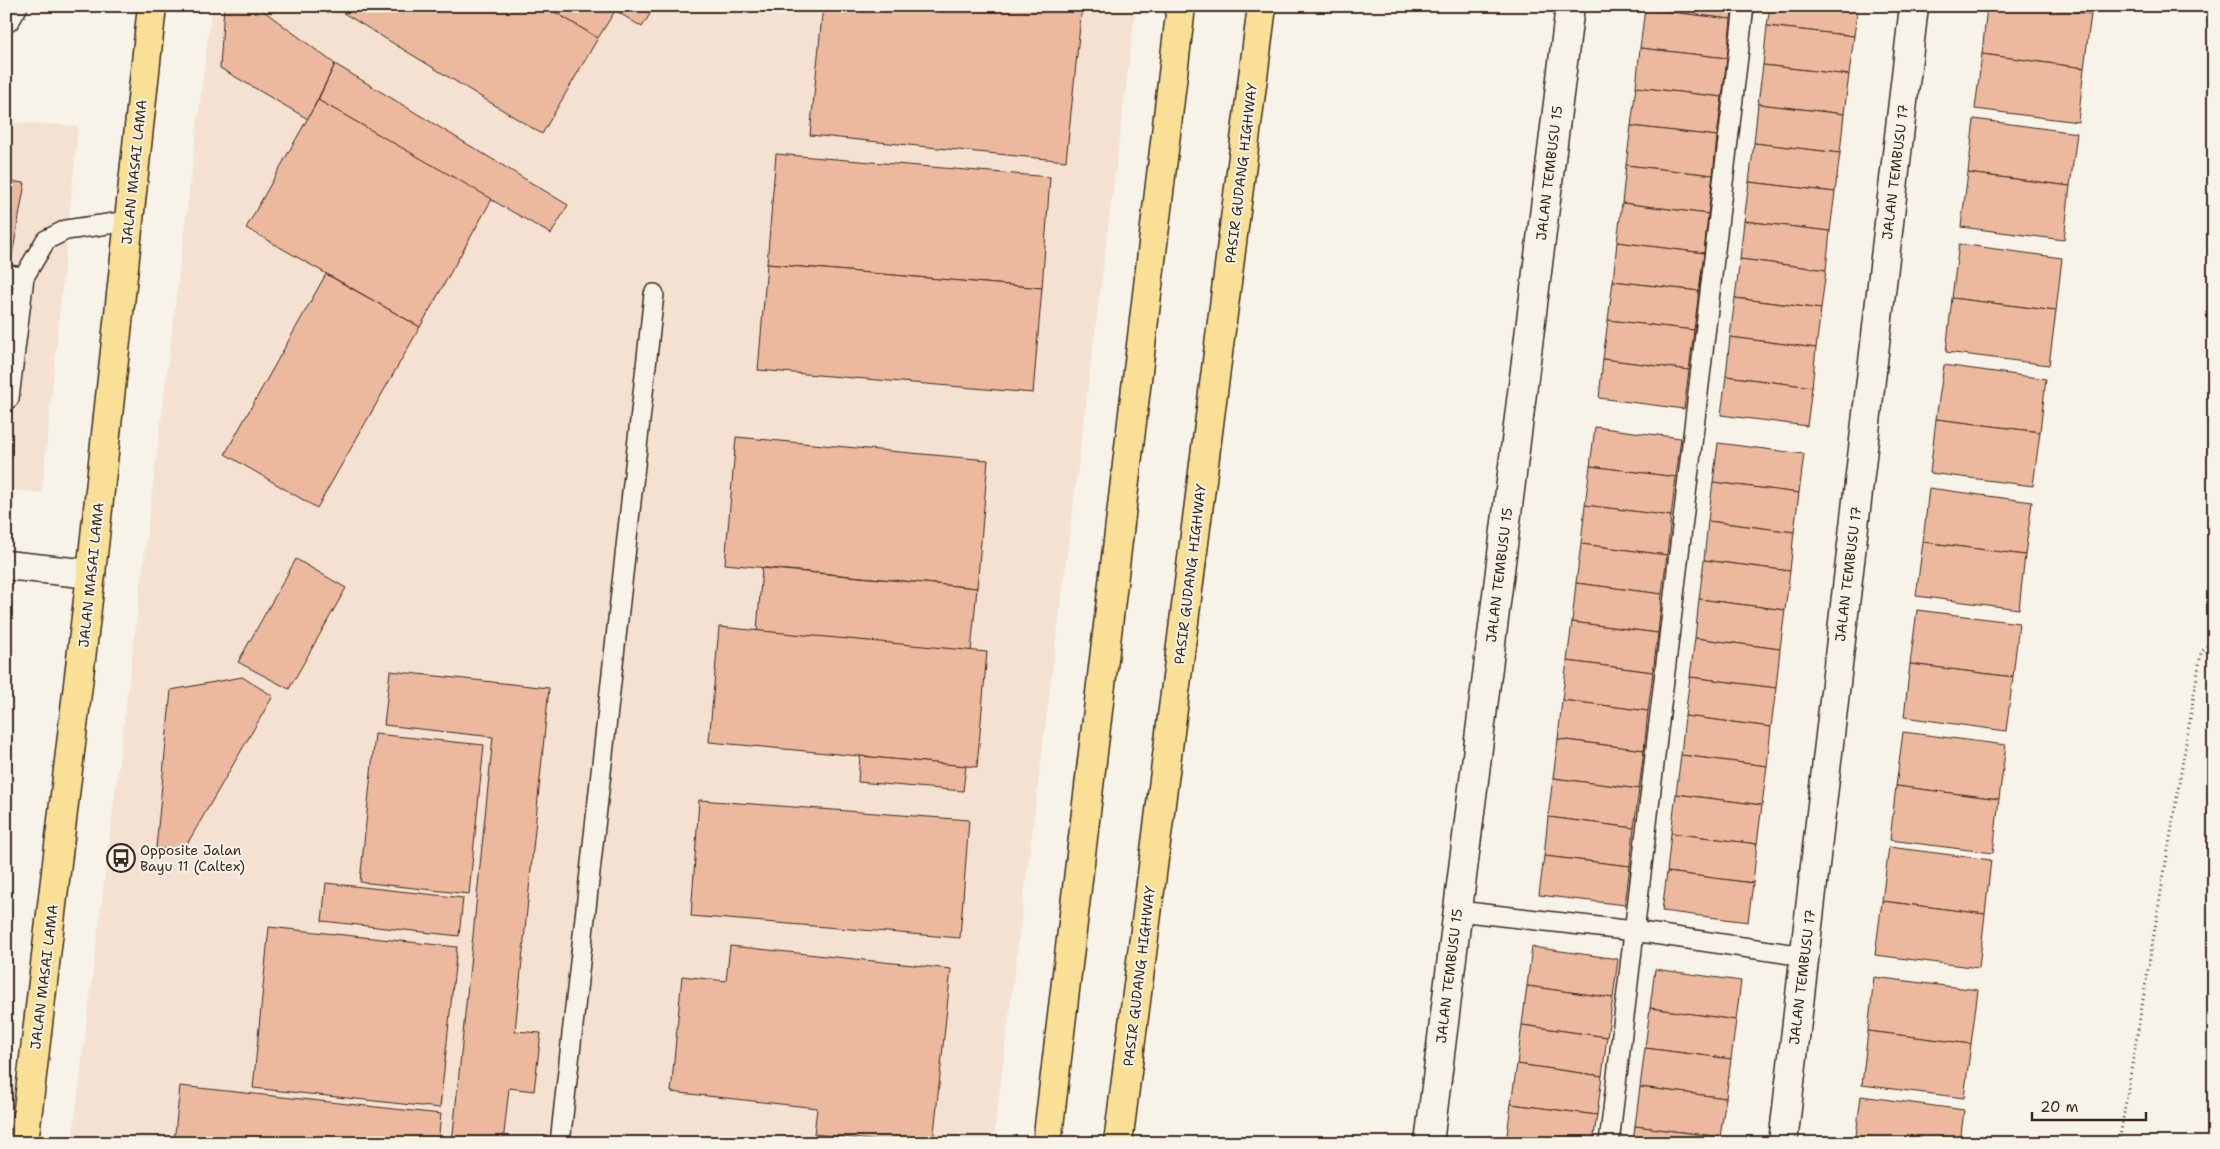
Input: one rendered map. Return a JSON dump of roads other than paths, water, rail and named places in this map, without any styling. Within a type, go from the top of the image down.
[{"type":"main road","name":"JALAN MASAI LAMA","points":[[24,1143],[91,574],[152,6]]},
{"type":"main road","points":[[1047,1143],[1181,6]]},
{"type":"main road","name":"PASIR GUDANG HIGHWAY","points":[[1118,1143],[1262,6]]},
{"type":"street","points":[[6,18],[13,6]]},
{"type":"street","name":"JALAN TEMBUSU 15","points":[[1429,1143],[1570,6]]},
{"type":"street","name":"JALAN TEMBUSU 17","points":[[1782,1143],[1914,6]]},
{"type":"street","points":[[6,565],[91,574]]},
{"type":"lane","points":[[1608,1143],[1744,6]]},
{"type":"lane","points":[[6,400],[9,398],[15,276],[46,240],[66,230],[129,221]]},
{"type":"lane","points":[[560,1143],[654,294]]},
{"type":"lane","points":[[1458,911],[1634,932],[1804,956]]},
{"type":"place","name":"Opposite Jalan Bayu 11 (Caltex)","points":[[121,858]]}]
